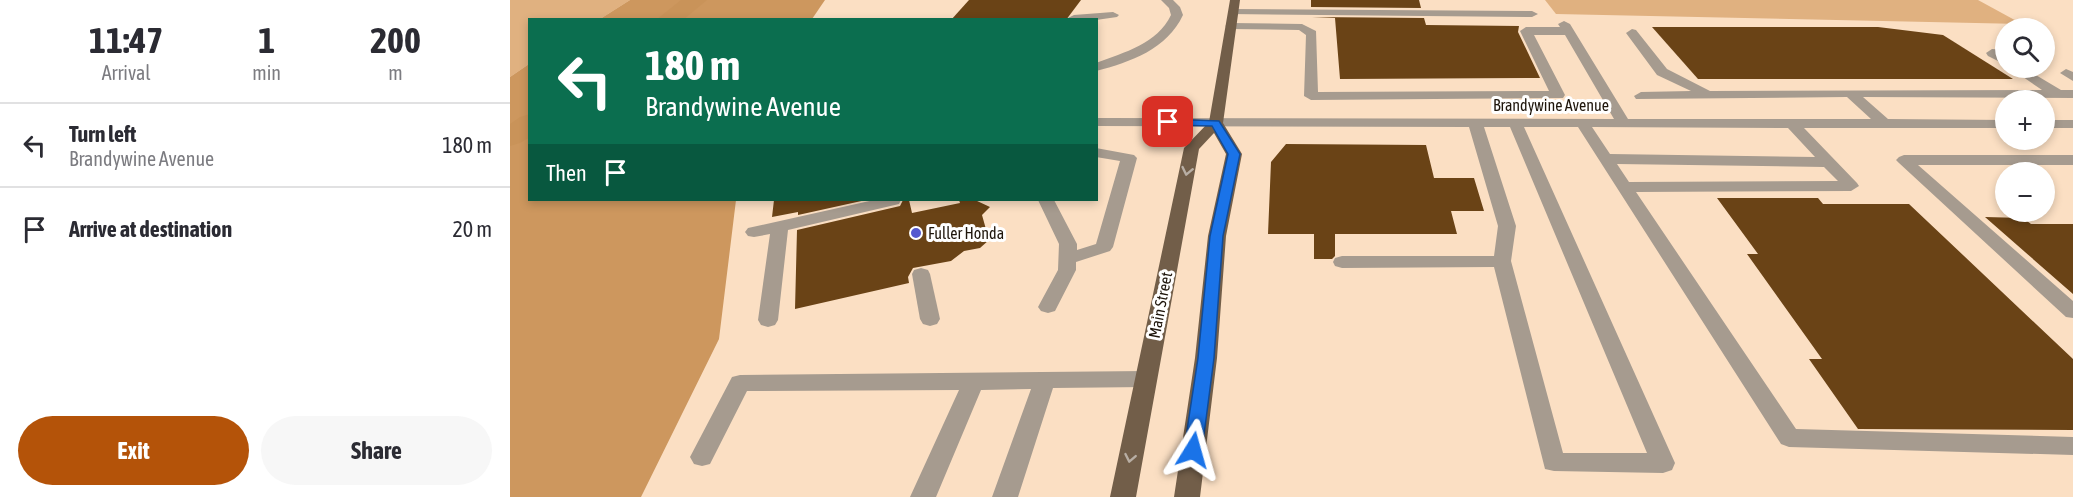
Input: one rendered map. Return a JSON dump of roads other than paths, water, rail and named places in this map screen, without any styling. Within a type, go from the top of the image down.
[{"type":"main road","points":[[1186,497],[1206,358],[1216,236],[1234,154],[1216,123],[1234,6]]},
{"type":"main road","name":"Main Street","points":[[1122,497],[1192,148],[1216,123]]},
{"type":"street","points":[[1098,66],[1159,40],[1173,27],[1177,15],[1174,7],[1167,0]]},
{"type":"street","points":[[1234,6],[1524,3]]},
{"type":"street","points":[[1427,5],[1532,14]]},
{"type":"street","points":[[1074,18],[1113,15]]},
{"type":"street","points":[[1231,26],[1302,27],[1312,34],[1311,96],[1558,95],[1526,31],[1566,28],[1623,123]]},
{"type":"street","points":[[1632,33],[1662,72],[1710,95]]},
{"type":"street","points":[[2032,78],[2058,94]]},
{"type":"street","points":[[1850,93],[1884,123]]},
{"type":"street","points":[[1641,96],[1850,93],[2073,94]]},
{"type":"street","points":[[1388,96],[1396,123]]},
{"type":"street","name":"Brandywine Avenue","points":[[1098,122],[1995,124]]},
{"type":"street","points":[[1475,123],[1506,226],[1502,261],[1554,462],[1663,463],[1515,123]]},
{"type":"street","points":[[1582,123],[1789,438],[2073,446]]},
{"type":"street","points":[[1624,187],[1851,186],[1791,123]]},
{"type":"street","points":[[2055,124],[2073,124]]},
{"type":"street","points":[[1068,259],[1104,247],[1129,158],[1098,152]]},
{"type":"street","points":[[1606,159],[1828,162]]},
{"type":"street","points":[[2073,160],[1904,160],[2073,312]]},
{"type":"street","points":[[754,232],[889,201]]},
{"type":"street","points":[[1046,201],[1068,244],[1067,270],[1048,307]]},
{"type":"street","points":[[768,320],[780,227]]},
{"type":"street","points":[[1342,262],[1502,261]]},
{"type":"street","points":[[921,274],[930,319]]},
{"type":"street","points":[[702,457],[740,383],[1044,382],[1146,379]]},
{"type":"street","points":[[923,497],[973,382]]},
{"type":"street","points":[[1005,497],[1044,382]]},
{"type":"waterway","points":[[670,18],[696,0]]},
{"type":"waterway","points":[[510,137],[528,124]]},
{"type":"place","name":"Fuller Honda","points":[[916,233]]}]
